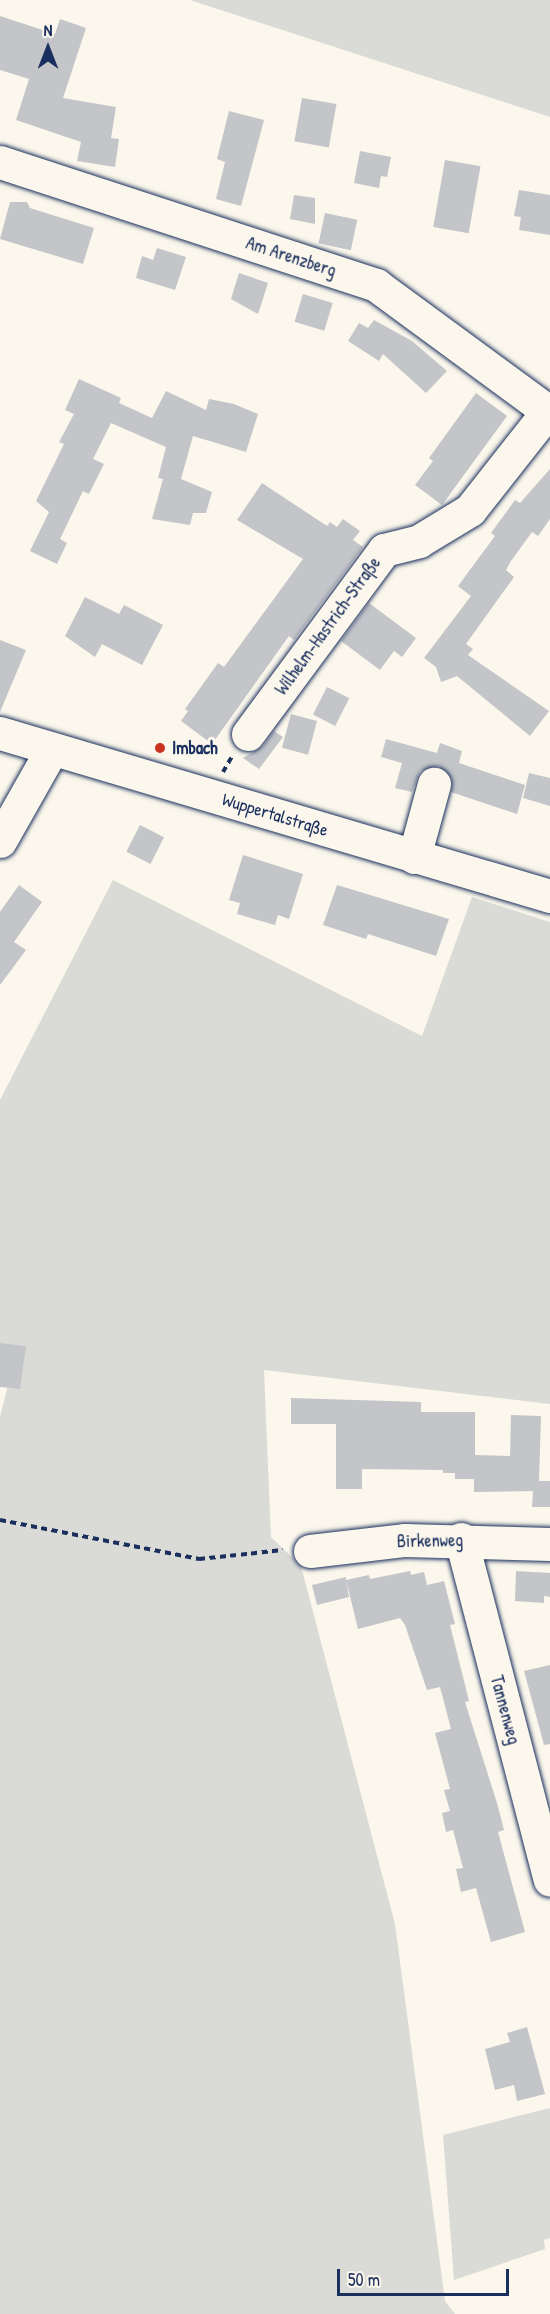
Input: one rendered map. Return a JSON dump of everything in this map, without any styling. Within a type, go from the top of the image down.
[{"type":"street","name":"Am Arenzberg","points":[[0,162],[376,285],[549,412]]},
{"type":"street","name":"Wilhelm-Hastrich-Straße","points":[[248,734],[384,550],[419,541],[470,510],[549,412]]},
{"type":"street","name":"Wuppertalstraße","points":[[0,734],[51,751],[550,896]]},
{"type":"street","points":[[0,841],[51,751]]},
{"type":"street","points":[[414,856],[434,784]]},
{"type":"street","name":"Birkenweg","points":[[310,1551],[405,1540],[461,1539],[550,1544]]},
{"type":"street","name":"Tannenweg","points":[[461,1539],[550,1880]]},
{"type":"path","points":[[207,795],[248,734]]},
{"type":"path","points":[[0,1520],[200,1559],[310,1551]]},
{"type":"shaded area","points":[[190,0],[550,0],[550,117]]},
{"type":"shaded area","points":[[113,880],[422,1036],[472,897],[550,922],[550,1404],[264,1370],[271,1537],[301,1566],[395,1924],[445,2301],[455,2314],[0,2314],[0,1417],[14,1362],[0,1357],[0,1100]]},
{"type":"shaded area","points":[[550,2108],[550,2238],[544,2240],[545,2249],[454,2280],[443,2135]]},
{"type":"building","points":[[0,16],[55,34],[60,19],[86,28],[63,98],[116,107],[111,138],[119,139],[115,167],[77,161],[81,142],[16,120],[29,79],[0,70]]},
{"type":"building","points":[[302,98],[336,104],[329,147],[294,141]]},
{"type":"building","points":[[229,111],[264,120],[241,206],[216,199],[225,162],[217,159]]},
{"type":"building","points":[[360,151],[391,157],[387,177],[381,176],[379,188],[354,183]]},
{"type":"building","points":[[445,160],[480,166],[469,233],[433,227]]},
{"type":"building","points":[[519,190],[550,195],[550,235],[519,230],[521,217],[514,216]]},
{"type":"building","points":[[294,195],[315,198],[315,224],[290,219]]},
{"type":"building","points":[[10,202],[27,202],[30,208],[94,228],[83,264],[0,239]]},
{"type":"building","points":[[325,213],[357,220],[351,250],[319,243]]},
{"type":"building","points":[[157,248],[186,257],[175,290],[136,278],[142,256],[153,260]]},
{"type":"building","points":[[239,273],[268,283],[258,314],[231,299]]},
{"type":"building","points":[[303,294],[333,303],[324,331],[295,322]]},
{"type":"building","points":[[374,320],[412,341],[447,371],[426,393],[383,354],[379,361],[348,341],[359,323],[368,328]]},
{"type":"building","points":[[79,379],[121,398],[119,403],[152,418],[166,391],[206,410],[209,399],[234,404],[258,414],[246,452],[193,436],[181,479],[212,492],[206,513],[193,513],[190,525],[152,519],[163,479],[158,478],[166,447],[111,423],[93,459],[104,464],[89,494],[83,491],[60,539],[67,543],[57,564],[30,551],[49,512],[36,501],[64,444],[59,442],[74,414],[65,410]]},
{"type":"building","points":[[476,393],[507,416],[442,505],[415,485],[433,461],[429,458]]},
{"type":"building","points":[[550,469],[550,519],[538,536],[532,532],[511,561],[506,570],[514,577],[466,644],[473,649],[468,655],[549,711],[530,736],[457,676],[441,682],[436,667],[424,658],[471,596],[458,586],[495,536],[491,533],[515,500],[520,503]]},
{"type":"building","points":[[262,483],[327,526],[330,522],[337,527],[343,519],[360,531],[353,540],[363,547],[294,640],[289,636],[212,744],[181,721],[188,711],[185,709],[218,663],[224,667],[303,559],[237,520]]},
{"type":"building","points":[[85,597],[119,614],[124,605],[163,625],[142,665],[102,644],[95,657],[65,636]]},
{"type":"building","points":[[369,603],[416,638],[402,657],[394,651],[380,670],[341,641]]},
{"type":"building","points":[[0,640],[26,650],[0,712]]},
{"type":"building","points":[[327,687],[349,698],[335,726],[313,715]]},
{"type":"building","points":[[291,714],[317,721],[308,755],[282,748]]},
{"type":"building","points":[[274,731],[283,737],[259,769],[243,758],[263,746]]},
{"type":"building","points":[[386,739],[437,753],[440,743],[462,751],[459,763],[525,785],[517,814],[451,792],[452,779],[438,766],[420,771],[412,792],[395,788],[402,763],[381,757]]},
{"type":"building","points":[[529,773],[550,778],[550,806],[523,798]]},
{"type":"building","points":[[140,825],[164,837],[150,864],[126,852]]},
{"type":"building","points":[[243,855],[303,874],[289,919],[278,915],[275,925],[237,914],[240,903],[229,900]]},
{"type":"building","points":[[19,885],[42,902],[14,942],[26,950],[0,985],[0,912]]},
{"type":"building","points":[[337,885],[449,919],[436,956],[368,934],[366,939],[323,925]]},
{"type":"building","points":[[0,1343],[26,1346],[20,1389],[0,1387]]},
{"type":"building","points":[[291,1398],[421,1402],[421,1412],[475,1412],[475,1455],[510,1456],[511,1415],[541,1416],[539,1481],[550,1481],[550,1507],[532,1507],[533,1491],[474,1492],[474,1479],[455,1479],[455,1473],[443,1473],[443,1470],[362,1469],[362,1489],[336,1489],[336,1424],[291,1424]]},
{"type":"building","points":[[410,1571],[411,1575],[424,1572],[427,1585],[444,1581],[455,1624],[450,1625],[469,1701],[465,1702],[497,1803],[504,1830],[498,1832],[525,1932],[491,1942],[476,1888],[461,1892],[456,1869],[463,1868],[453,1830],[446,1832],[442,1813],[450,1811],[444,1790],[450,1789],[435,1733],[451,1729],[440,1687],[427,1690],[405,1625],[400,1618],[358,1629],[346,1580],[369,1575],[370,1579]]},
{"type":"building","points":[[516,1571],[550,1573],[550,1597],[544,1596],[544,1603],[515,1601]]},
{"type":"building","points":[[346,1577],[349,1597],[317,1605],[312,1585]]},
{"type":"building","points":[[550,1665],[550,1744],[544,1745],[524,1671]]},
{"type":"building","points":[[527,2027],[545,2094],[517,2101],[514,2085],[495,2090],[485,2049],[510,2042],[507,2033]]},
{"type":"place","name":"Imbach","points":[[160,748]]}]
